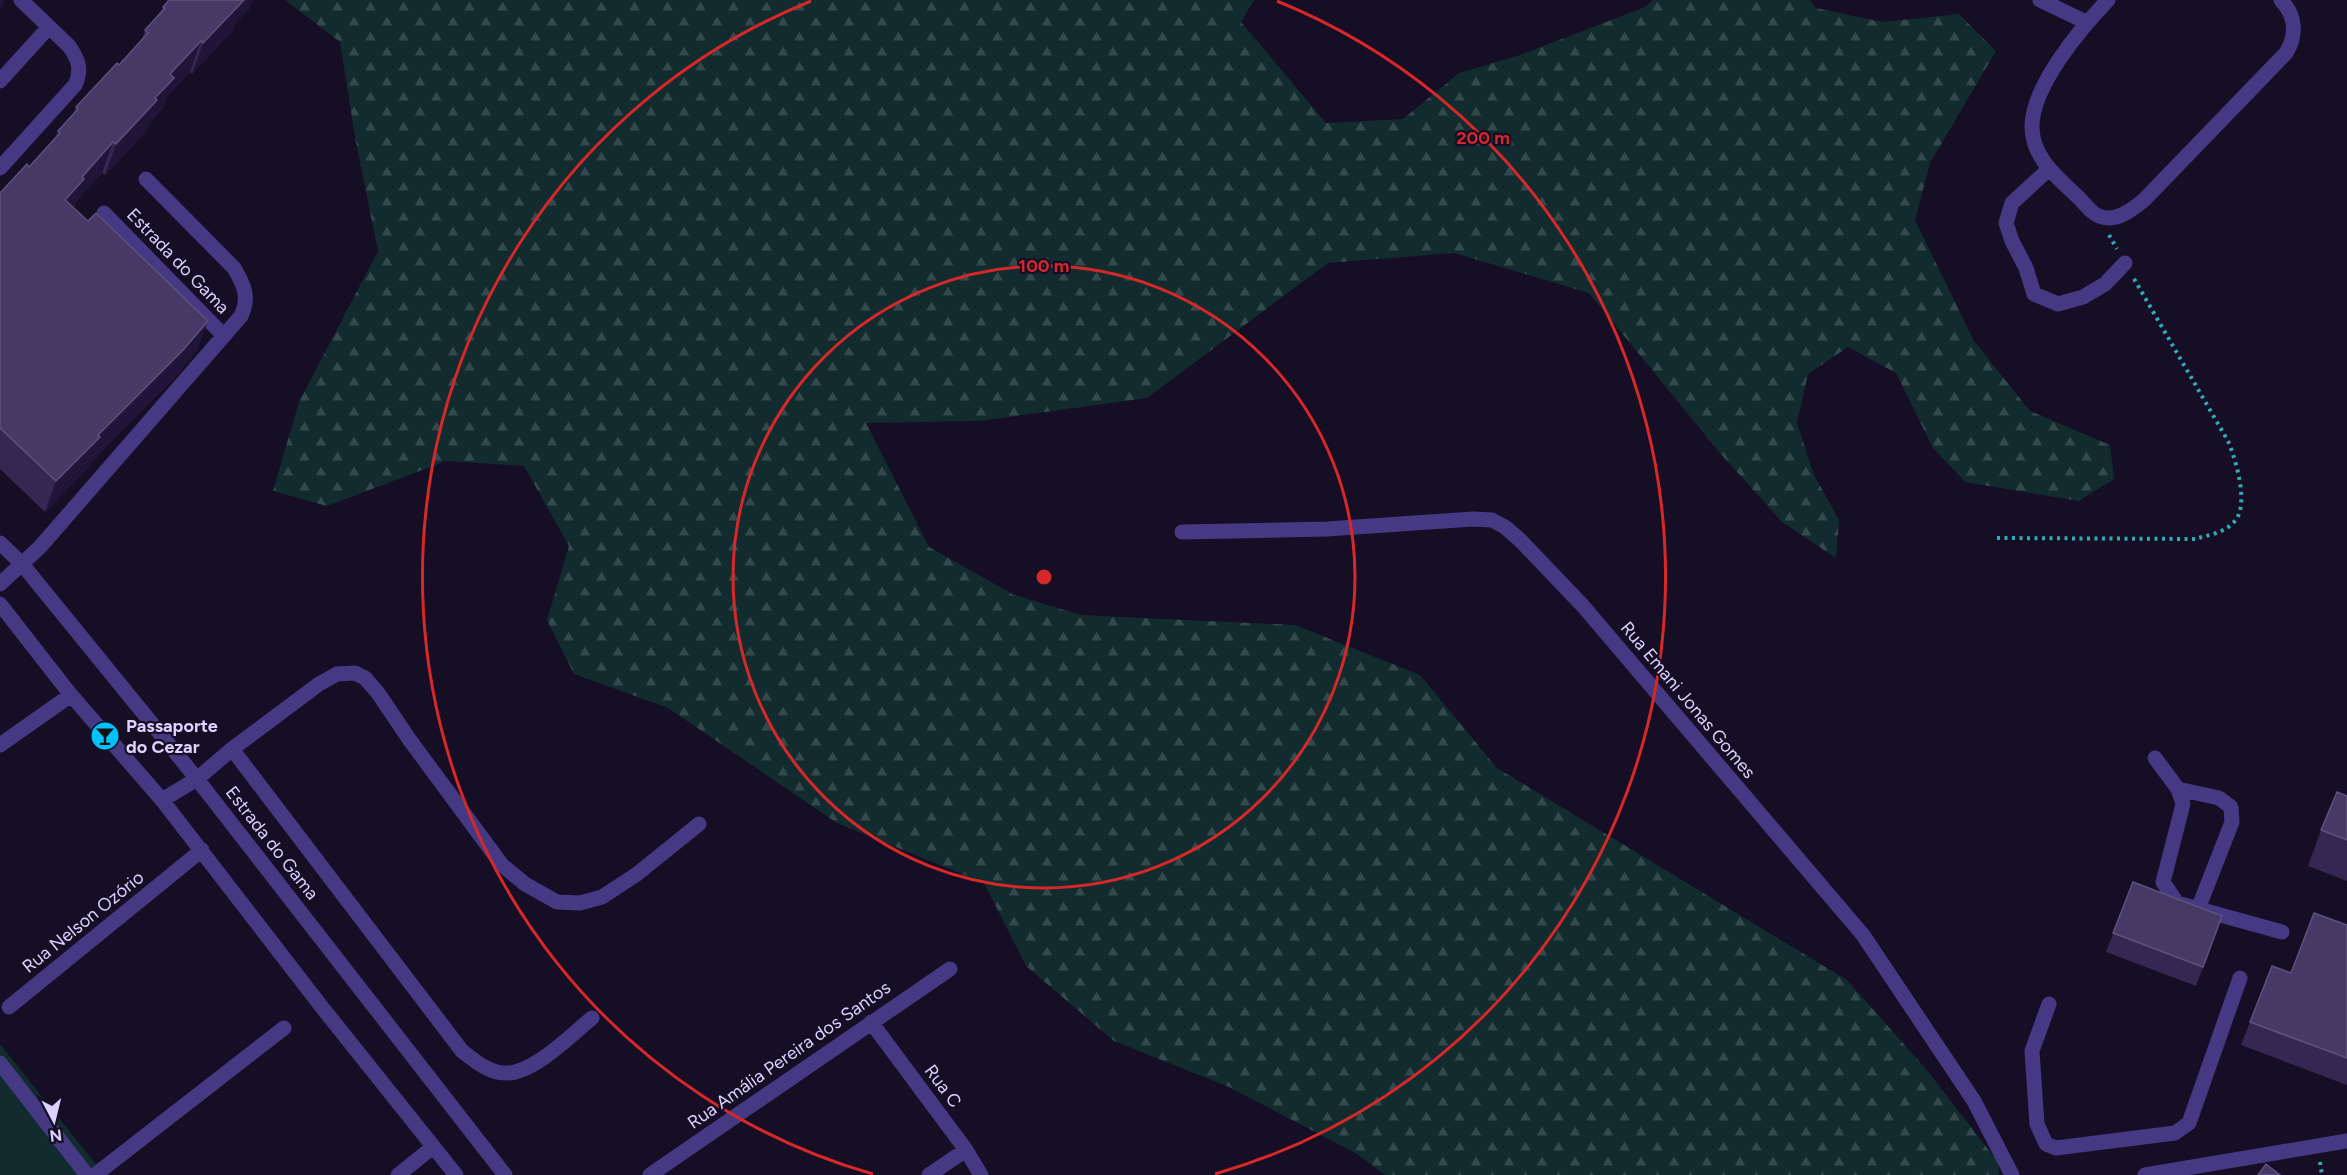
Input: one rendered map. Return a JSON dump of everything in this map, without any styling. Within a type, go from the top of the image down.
[{"type":"street","points":[[0,168],[75,85],[80,74],[75,55],[21,0]]},
{"type":"street","points":[[2040,0],[2086,22]]},
{"type":"street","points":[[2108,0],[2086,22],[2049,74],[2038,98],[2032,126],[2034,145],[2049,169],[2098,216],[2111,218],[2120,216],[2144,200],[2286,53],[2292,43],[2294,28],[2292,17],[2281,0]]},
{"type":"street","points":[[0,81],[49,27]]},
{"type":"street","points":[[2049,169],[2012,203],[2006,223],[2012,241],[2026,268],[2034,294],[2058,303],[2083,297],[2105,284],[2125,263]]},
{"type":"street","name":"Estrada do Gama","points":[[0,584],[40,547],[224,336],[241,316],[246,306],[243,283],[234,268],[146,180]]},
{"type":"street","name":"Estrada do Gama","points":[[104,213],[224,336]]},
{"type":"street","name":"Rua Emani Jonas Gomes","points":[[1182,532],[1327,529],[1473,519],[1492,520],[1505,527],[1583,606],[1863,935],[1974,1101],[2012,1175]]},
{"type":"street","name":"Estrada do Gama","points":[[0,543],[22,564],[197,779],[505,1175]]},
{"type":"street","points":[[0,603],[71,695],[202,850],[321,1006],[456,1175]]},
{"type":"street","points":[[162,800],[197,779],[232,749],[319,684],[337,674],[355,674],[365,678],[378,693],[502,865],[525,884],[557,902],[580,903],[602,897],[637,874],[699,824]]},
{"type":"street","points":[[0,745],[71,695]]},
{"type":"street","points":[[232,749],[462,1051],[481,1065],[507,1074],[525,1069],[541,1059],[592,1018]]},
{"type":"street","points":[[2155,758],[2178,789],[2183,804],[2163,882],[2177,903],[2282,932]]},
{"type":"street","points":[[2178,789],[2219,798],[2231,807],[2232,822],[2198,909]]},
{"type":"street","name":"Rua Nelson Ozório","points":[[9,1007],[202,850]]},
{"type":"street","name":"Rua Amália Pereira dos Santos","points":[[650,1175],[950,969]]},
{"type":"street","points":[[2049,1004],[2032,1051],[2037,1124],[2046,1144],[2056,1148],[2175,1133],[2189,1123],[2240,978]]},
{"type":"street","name":"Rua C","points":[[871,1022],[966,1150],[981,1175]]},
{"type":"street","points":[[95,1175],[284,1028]]},
{"type":"street","points":[[0,1063],[87,1175]]},
{"type":"street","points":[[2145,1175],[2347,1141]]},
{"type":"street","points":[[398,1175],[433,1147]]},
{"type":"street","points":[[930,1175],[966,1150]]},
{"type":"path","points":[[1997,538],[2195,539],[2223,531],[2234,522],[2240,512],[2240,478],[2228,441],[2098,216]]},
{"type":"path","points":[[2320,1162],[2322,1175]]},
{"type":"green space","points":[[285,0],[1254,0],[1241,22],[1326,123],[1403,119],[1459,73],[1520,55],[1645,7],[1653,0],[1810,0],[1816,8],[1882,22],[1959,14],[1996,51],[1930,163],[1915,220],[1974,341],[2030,411],[2110,445],[2114,479],[2079,501],[1965,482],[1933,448],[1896,373],[1848,347],[1808,374],[1797,423],[1814,475],[1839,520],[1836,558],[1782,522],[1719,452],[1589,293],[1454,253],[1328,263],[1147,398],[979,421],[866,423],[929,547],[1014,595],[1081,615],[1295,625],[1420,675],[1497,768],[1847,980],[1926,1069],[1998,1162],[1999,1175],[1385,1175],[1357,1154],[1229,1087],[1114,1041],[1026,966],[984,883],[837,823],[668,708],[574,674],[547,620],[569,546],[524,466],[446,461],[327,506],[273,491],[299,402],[378,251],[355,137],[340,42]]},
{"type":"green space","points":[[0,1044],[98,1167],[103,1175],[0,1175]]},
{"type":"building","points":[[169,0],[244,0],[170,74],[174,78],[155,98],[157,100],[116,144],[113,142],[65,200],[88,221],[96,213],[208,321],[184,349],[98,435],[100,437],[56,481],[0,428],[0,193],[27,164],[29,167],[60,133],[58,131],[78,109],[76,107],[148,33],[145,30],[165,8],[163,7]]},
{"type":"building","points":[[2337,792],[2347,796],[2347,840],[2321,830]]},
{"type":"building","points":[[2133,882],[2222,916],[2203,967],[2113,933]]},
{"type":"building","points":[[2314,913],[2347,925],[2347,1058],[2250,1022],[2272,966],[2291,973]]},
{"type":"building","points":[[2266,1164],[2280,1175],[2258,1175]]},
{"type":"place","name":"Passaporte do Cezar","points":[[105,736]]}]
